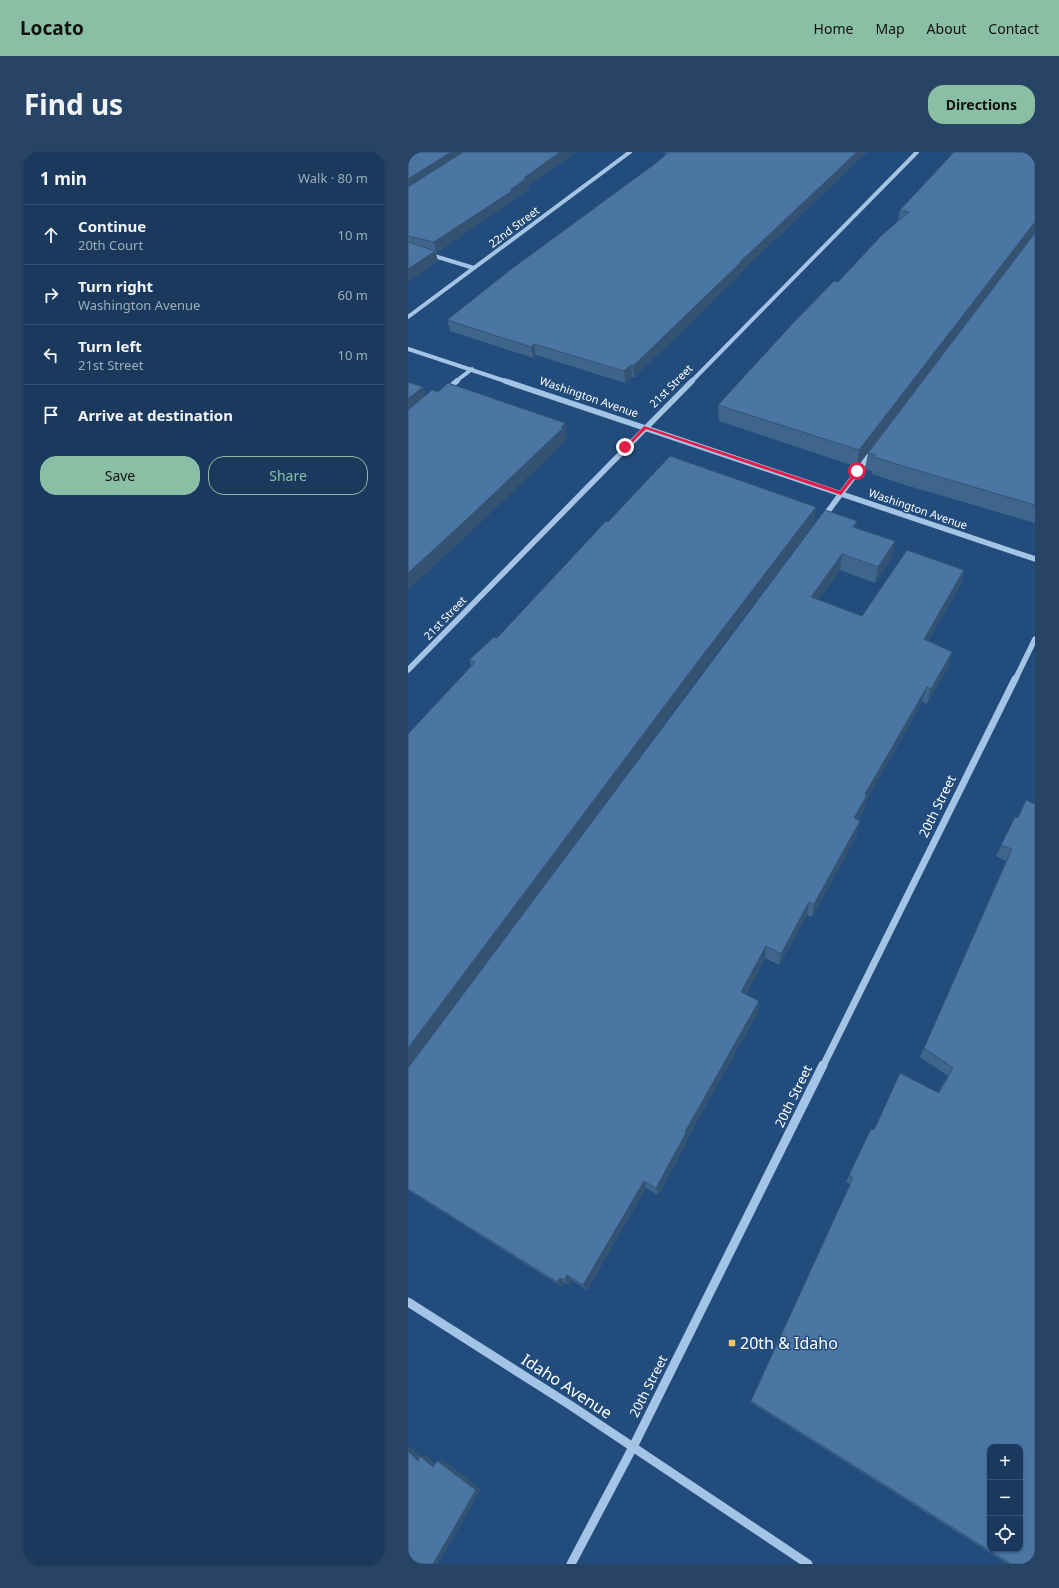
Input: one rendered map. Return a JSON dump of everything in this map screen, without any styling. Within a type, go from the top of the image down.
[{"type":"street","name":"22nd Street","points":[[408,317],[630,152]]},
{"type":"street","name":"21st Street","points":[[408,670],[645,427],[917,152]]},
{"type":"street","points":[[421,252],[474,268]]},
{"type":"street","name":"Washington Avenue","points":[[408,348],[1035,559]]},
{"type":"street","points":[[441,394],[472,369]]},
{"type":"street","points":[[818,524],[876,446]]},
{"type":"street","name":"20th Street","points":[[571,1564],[633,1447],[1035,639]]},
{"type":"street","name":"Idaho Avenue","points":[[408,1302],[633,1447],[808,1564]]},
{"type":"building","points":[[408,152],[451,152],[408,179]]},
{"type":"building","points":[[463,152],[560,152],[524,178],[527,178],[510,190],[512,191],[434,242],[408,236],[408,187]]},
{"type":"building","points":[[669,152],[857,152],[740,262],[633,366],[631,365],[624,371],[534,344],[531,347],[447,320],[510,270]]},
{"type":"building","points":[[954,152],[1035,152],[1035,222],[859,450],[718,405],[834,281],[838,282],[882,235],[909,212],[900,210]]},
{"type":"building","points":[[1035,233],[1035,505],[906,467],[874,457],[876,455],[868,453]]},
{"type":"building","points":[[408,242],[435,251],[408,269]]},
{"type":"building","points":[[408,382],[423,387],[408,399]]},
{"type":"building","points":[[448,383],[565,423],[561,427],[563,428],[408,573],[408,410],[432,390],[438,392]]},
{"type":"building","points":[[670,456],[816,507],[699,660],[408,1048],[408,734],[475,662],[469,660],[494,637],[497,638],[606,521],[608,522]]},
{"type":"building","points":[[825,510],[857,521],[853,527],[895,541],[878,567],[842,554],[811,597],[862,616],[907,550],[964,570],[924,639],[952,652],[931,689],[927,687],[865,794],[867,795],[854,818],[860,821],[814,904],[809,902],[781,954],[766,946],[741,992],[759,1001],[685,1132],[686,1133],[656,1188],[644,1181],[583,1285],[567,1275],[565,1280],[560,1278],[557,1282],[408,1189],[408,1068]]},
{"type":"building","points":[[1026,800],[1035,804],[1035,1564],[1011,1564],[992,1552],[1023,1552],[1023,1444],[987,1444],[987,1549],[751,1401],[853,1178],[849,1175],[871,1129],[874,1130],[900,1073],[939,1093],[953,1068],[924,1048],[1012,849],[1001,845],[1015,817],[1018,818]]},
{"type":"building","points":[[408,1451],[418,1461],[420,1456],[433,1467],[437,1461],[476,1490],[433,1564],[408,1564]]},
{"type":"place","name":"20th & Idaho","points":[[732,1343]]},
{"type":"route","points":[[625,447],[645,427],[841,493],[857,471]]}]
